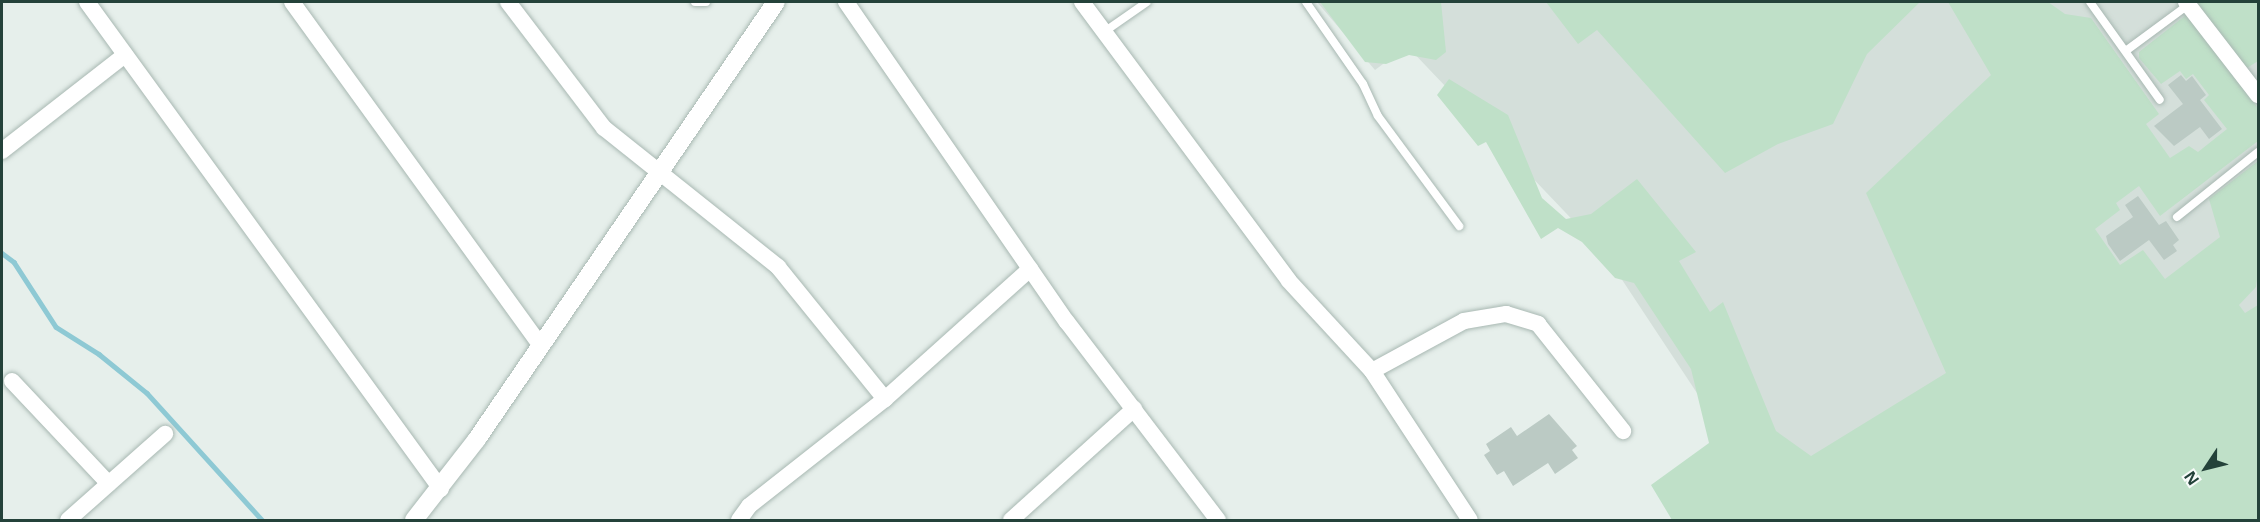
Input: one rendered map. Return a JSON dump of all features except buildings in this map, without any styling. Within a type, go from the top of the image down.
[{"type":"street","points":[[87,2],[441,489]]},
{"type":"street","points":[[292,2],[540,344]]},
{"type":"street","points":[[508,2],[604,128],[778,267],[885,399]]},
{"type":"street","points":[[414,520],[441,489],[658,170],[776,2]]},
{"type":"street","points":[[846,2],[1030,269],[1218,520]]},
{"type":"street","points":[[1083,2],[1289,281],[1372,371],[1470,520]]},
{"type":"street","points":[[2187,3],[2259,95]]},
{"type":"street","points":[[2,151],[125,55]]},
{"type":"street","points":[[739,520],[749,506],[885,399],[1030,269]]},
{"type":"street","points":[[1372,371],[1464,321],[1506,314],[1538,324],[1623,431]]},
{"type":"street","points":[[12,381],[109,484]]},
{"type":"street","points":[[1011,520],[1134,410]]},
{"type":"street","points":[[68,520],[165,434]]},
{"type":"lane","points":[[695,2],[705,2]]},
{"type":"lane","points":[[1104,32],[1147,2]]},
{"type":"lane","points":[[1306,2],[1363,84],[1378,116],[1459,226]]},
{"type":"lane","points":[[2090,2],[2127,50],[2160,100]]},
{"type":"lane","points":[[2127,50],[2187,3]]},
{"type":"lane","points":[[2177,217],[2259,152]]},
{"type":"shaded area","points":[[1317,2],[2258,2],[2258,520],[1781,520],[1605,254],[1407,46],[1375,70]]},
{"type":"green space","points":[[1320,2],[1441,2],[1446,52],[1436,60],[1409,55],[1386,64],[1365,62]]},
{"type":"green space","points":[[1546,2],[1920,2],[1867,54],[1833,124],[1778,144],[1725,173],[1597,30],[1578,44]]},
{"type":"green space","points":[[1948,2],[2048,2],[2065,14],[2091,18],[2159,114],[2146,124],[2170,158],[2189,146],[2198,152],[2227,129],[2204,100],[2209,95],[2193,74],[2186,79],[2180,71],[2161,84],[2139,58],[2139,52],[2186,15],[2258,108],[2258,141],[2160,216],[2139,186],[2116,203],[2120,210],[2095,229],[2120,265],[2143,250],[2165,279],[2220,237],[2209,199],[2258,161],[2258,272],[2256,287],[2239,305],[2245,313],[2258,305],[2258,520],[1672,520],[1651,485],[1709,443],[1691,369],[1634,283],[1615,278],[1582,242],[1558,228],[1541,239],[1486,142],[1478,146],[1437,95],[1449,79],[1508,115],[1542,198],[1566,219],[1591,214],[1637,179],[1696,252],[1679,261],[1710,312],[1723,302],[1776,431],[1811,456],[1946,373],[1866,193],[1991,75]]},
{"type":"green space","points":[[2195,2],[2258,2],[2258,61],[2247,68]]},
{"type":"waterway","points":[[2,253],[14,262],[56,327],[99,354],[147,393],[262,520]]}]
